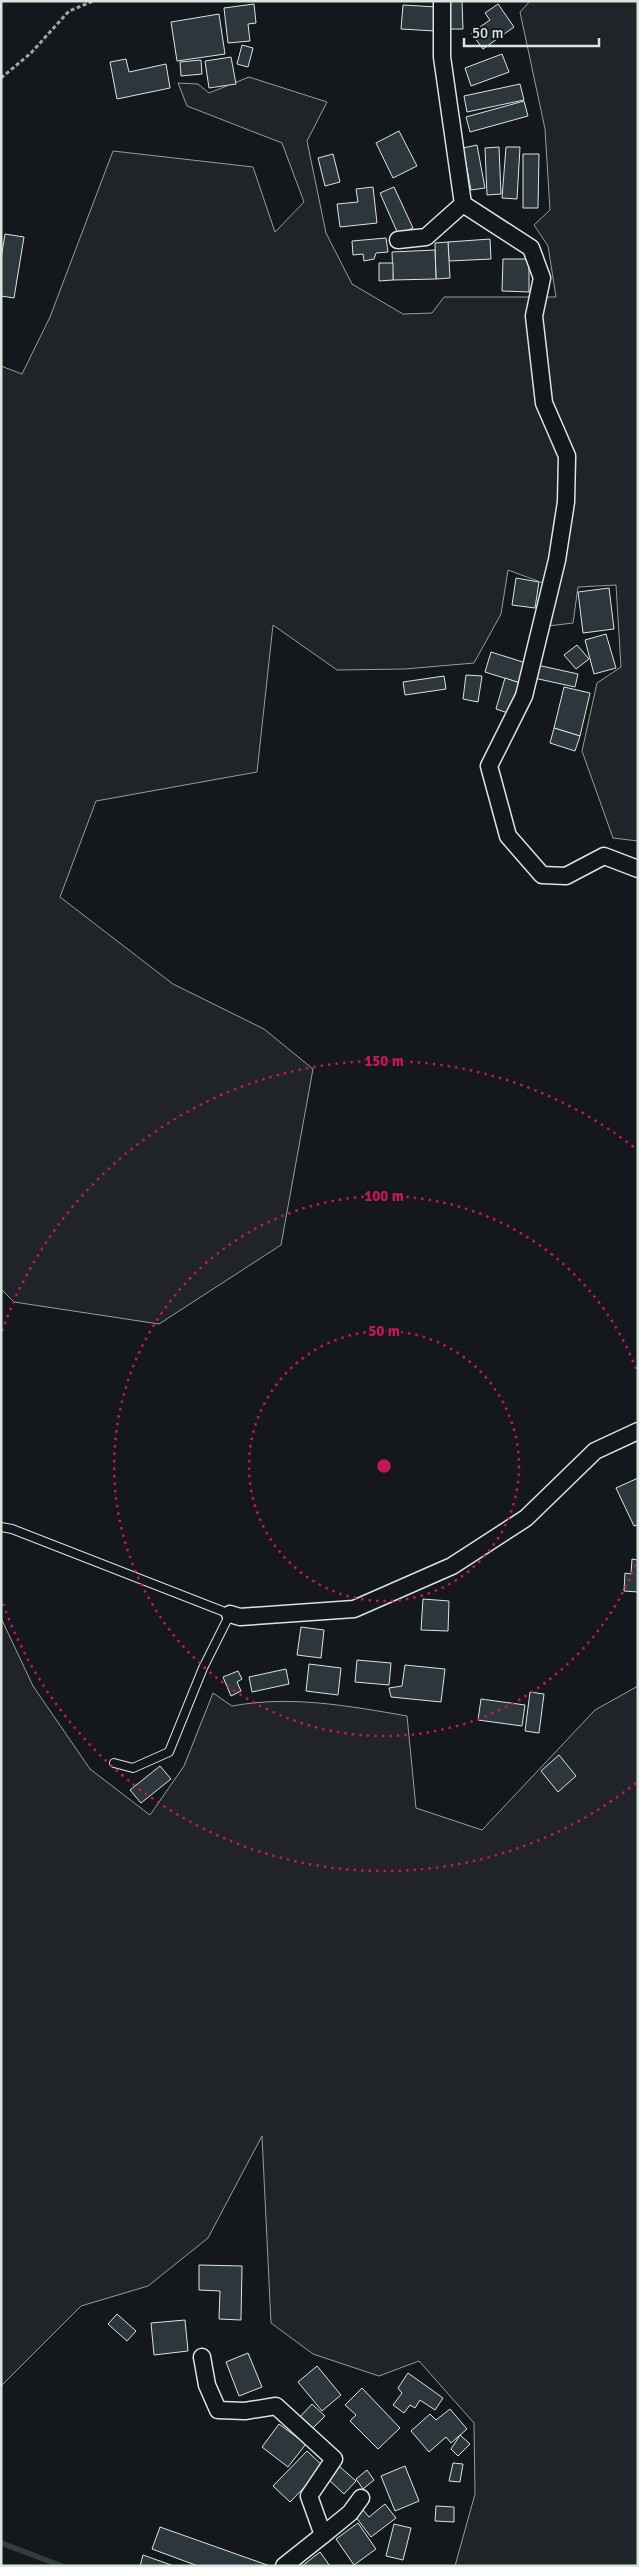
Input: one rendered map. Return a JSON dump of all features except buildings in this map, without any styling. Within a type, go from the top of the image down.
[{"type":"street","points":[[442,1],[442,57],[463,204],[531,248],[542,278],[534,316],[544,403],[567,456],[566,502],[557,560],[524,696],[489,766],[508,836],[542,875],[566,876],[604,856],[638,869]]},
{"type":"street","points":[[398,240],[426,237],[463,204]]},
{"type":"street","points":[[230,1614],[240,1617],[354,1609],[452,1566],[526,1518],[595,1451],[638,1431]]},
{"type":"street","points":[[202,2357],[207,2386],[218,2410],[245,2410],[276,2406],[334,2459],[309,2496],[323,2535]]},
{"type":"street","points":[[284,2566],[350,2513],[361,2498]]},
{"type":"lane","points":[[1,1527],[12,1528],[230,1614],[204,1668],[169,1752],[133,1768],[114,1762]]},
{"type":"path","points":[[1,78],[31,53],[70,11],[93,1]]},
{"type":"shaded area","points":[[530,1],[638,1],[638,841],[613,838],[582,751],[597,683],[621,667],[616,585],[578,587],[573,623],[548,626],[543,583],[508,570],[501,614],[474,663],[405,669],[337,670],[273,625],[257,772],[96,801],[60,897],[173,984],[264,1029],[313,1069],[281,1245],[159,1324],[14,1302],[1,1289],[1,366],[22,374],[50,317],[113,151],[253,167],[275,232],[304,202],[282,143],[187,106],[178,83],[198,84],[209,93],[249,77],[327,102],[307,141],[326,233],[352,284],[403,314],[432,313],[444,297],[556,297],[548,246],[534,225],[550,210],[545,129],[520,12]]},
{"type":"shaded area","points":[[1,1618],[33,1686],[90,1769],[150,1815],[184,1766],[213,1693],[232,1706],[276,1702],[320,1703],[407,1716],[416,1808],[482,1830],[595,1710],[638,1686],[638,2566],[455,2566],[475,2494],[474,2423],[419,2361],[379,2376],[313,2354],[271,2323],[262,2136],[208,2238],[148,2286],[81,2306],[1,2386]]},
{"type":"waterway","points":[[1,2543],[62,2566]]}]
